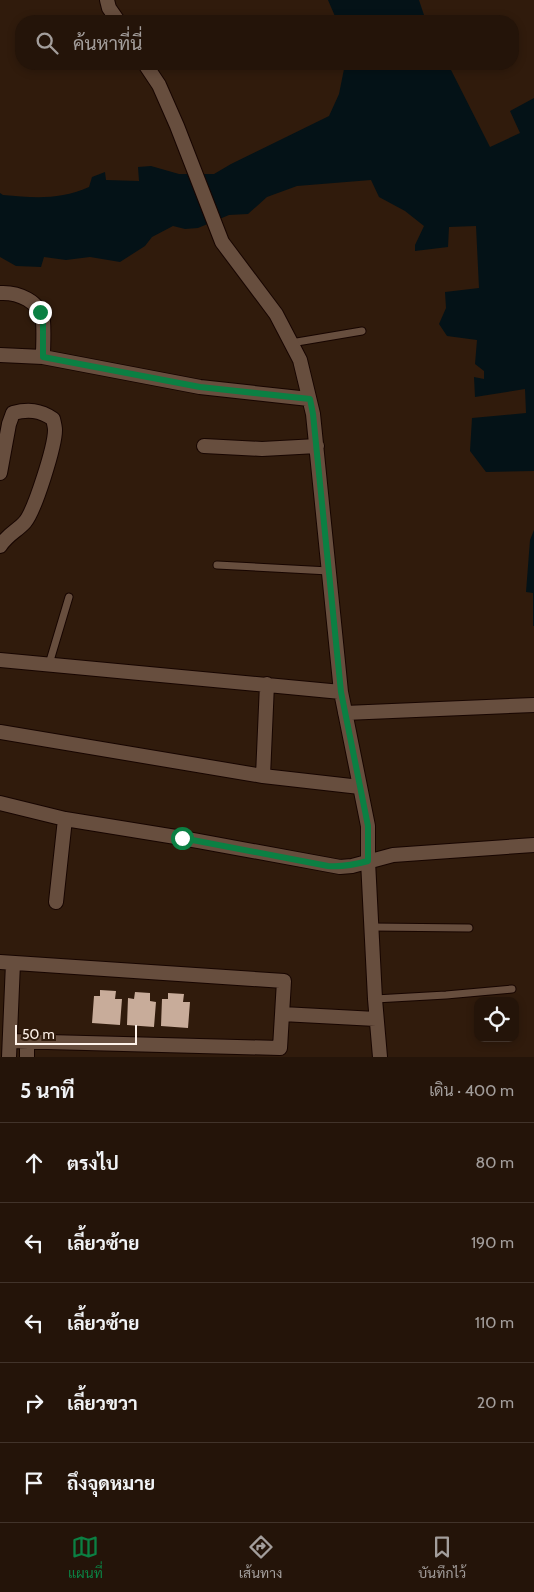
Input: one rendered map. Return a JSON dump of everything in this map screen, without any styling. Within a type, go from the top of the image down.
[{"type":"street","points":[[107,0],[109,8],[114,15]]},
{"type":"street","points":[[149,70],[159,85],[177,126],[222,242],[276,314],[300,360],[310,399],[317,446],[341,692],[368,826],[376,1019],[380,1057]]},
{"type":"street","points":[[0,293],[20,295],[32,302],[40,312],[43,321],[43,357]]},
{"type":"street","points":[[0,355],[43,357],[200,387],[310,399]]},
{"type":"street","points":[[0,473],[5,422],[13,413],[24,410],[44,413],[53,419],[55,432],[34,506],[26,522],[2,539]]},
{"type":"street","points":[[204,446],[262,449],[317,446]]},
{"type":"street","points":[[0,660],[341,692]]},
{"type":"street","points":[[263,776],[266,684]]},
{"type":"street","points":[[345,713],[534,705]]},
{"type":"street","points":[[0,732],[263,776],[360,787]]},
{"type":"street","points":[[0,804],[65,818],[340,867],[352,866],[393,855],[534,846]]},
{"type":"street","points":[[56,902],[65,818]]},
{"type":"street","points":[[9,1057],[10,1041],[6,962],[284,981],[280,1048],[10,1041]]},
{"type":"street","points":[[282,1014],[376,1019]]},
{"type":"street","points":[[27,1042],[27,1057]]},
{"type":"lane","points":[[291,343],[362,331]]},
{"type":"lane","points":[[218,565],[330,571]]},
{"type":"lane","points":[[49,664],[69,597]]},
{"type":"lane","points":[[372,927],[469,928]]},
{"type":"lane","points":[[375,999],[512,989]]},
{"type":"shaded area","points":[[328,0],[419,0],[424,15],[334,15]]},
{"type":"shaded area","points":[[344,70],[451,70],[490,147],[520,133],[510,111],[534,98],[534,471],[486,472],[470,451],[472,418],[526,413],[525,389],[475,397],[474,377],[484,379],[484,371],[475,364],[477,340],[447,336],[439,324],[446,308],[445,292],[479,288],[476,226],[449,227],[448,247],[415,251],[415,245],[424,226],[405,211],[379,197],[371,180],[297,186],[267,197],[248,214],[229,215],[198,228],[185,229],[173,226],[152,237],[145,246],[120,262],[90,257],[66,260],[44,257],[41,267],[16,266],[0,257],[0,193],[3,195],[36,197],[67,194],[89,187],[92,177],[105,172],[106,180],[139,181],[138,167],[151,166],[179,174],[214,174],[329,116],[339,94]]},
{"type":"shaded area","points":[[534,530],[533,626],[533,593],[526,592],[530,540]]},
{"type":"building","points":[[100,990],[116,991],[115,999],[122,999],[120,1025],[92,1023],[94,996],[100,996]]},
{"type":"building","points":[[135,992],[150,993],[150,1001],[156,1002],[154,1027],[127,1025],[128,998],[134,999]]},
{"type":"building","points":[[168,993],[184,994],[183,1002],[190,1002],[188,1028],[161,1026],[162,999],[168,999]]},
{"type":"route","points":[[40,312],[43,321],[43,357],[200,387],[310,399],[323,506],[341,692],[368,826],[368,861],[352,866],[328,866],[182,838]]}]
